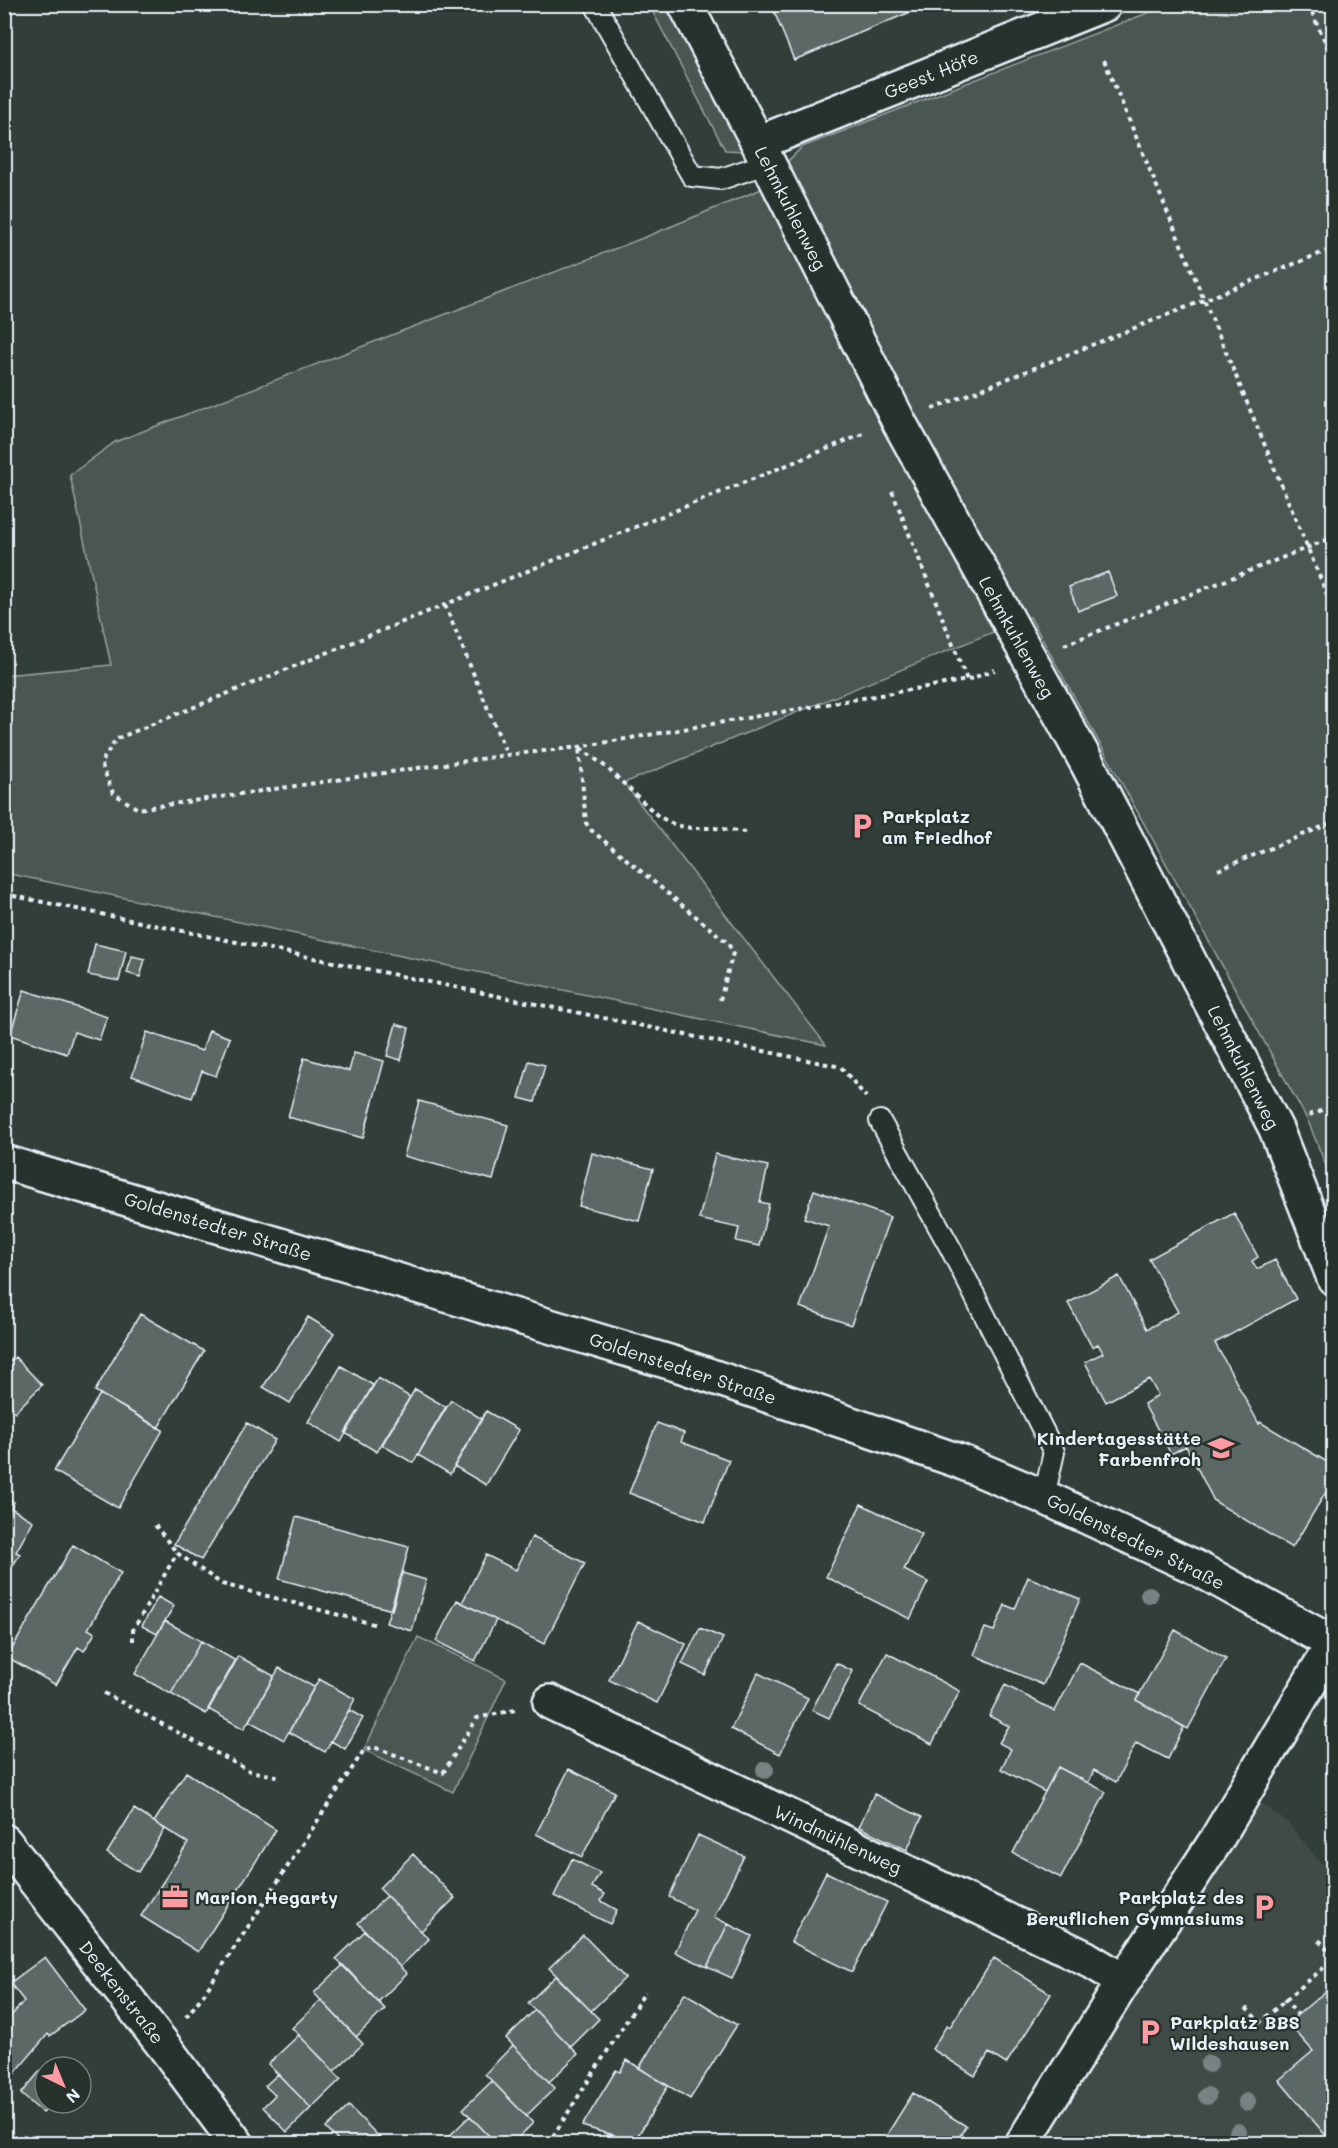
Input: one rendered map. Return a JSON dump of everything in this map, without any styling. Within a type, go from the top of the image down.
[{"type":"street","name":"Lehmkuhlenweg","points":[[685,4],[899,422],[1087,763],[1276,1129],[1334,1278]]},
{"type":"street","name":"Geest Höfe","points":[[763,153],[1105,4]]},
{"type":"street","name":"Goldenstedter Straße","points":[[4,1162],[679,1365],[959,1461],[1044,1497],[1195,1567],[1333,1644]]},
{"type":"street","points":[[1022,2144],[1215,1842],[1333,1644]]},
{"type":"street","name":"Windmühlenweg","points":[[549,1702],[1086,1958],[1116,1994]]},
{"type":"street","name":"Deekenstraße","points":[[4,1841],[164,2046],[237,2144]]},
{"type":"lane","points":[[595,4],[692,176],[721,179],[763,153]]},
{"type":"lane","points":[[880,1121],[951,1249],[1054,1452],[1044,1497]]},
{"type":"path","points":[[1308,4],[1334,61]]},
{"type":"path","points":[[1104,60],[1334,611]]},
{"type":"path","points":[[1334,248],[899,422],[868,432],[116,739],[102,763],[113,793],[138,809],[507,755],[579,747],[967,680],[1029,658],[1334,537]]},
{"type":"path","points":[[890,486],[967,680]]},
{"type":"path","points":[[445,605],[507,755]]},
{"type":"path","points":[[579,747],[606,767],[658,816],[675,825],[745,832]]},
{"type":"path","points":[[579,747],[586,823],[591,830],[728,942],[733,953],[720,1000]]},
{"type":"path","points":[[1218,870],[1334,822]]},
{"type":"path","points":[[4,894],[841,1067],[864,1093],[880,1121]]},
{"type":"path","points":[[155,1524],[177,1553],[222,1584],[377,1625]]},
{"type":"path","points":[[133,1641],[133,1630],[177,1553]]},
{"type":"path","points":[[105,1693],[250,1772],[281,1777]]},
{"type":"path","points":[[164,2046],[204,1994],[364,1750],[374,1747],[443,1773],[477,1718],[549,1702]]},
{"type":"path","points":[[1246,2008],[1260,2022],[1334,1958],[1319,1940]]},
{"type":"path","points":[[548,2144],[645,1992]]},
{"type":"path","points":[[1284,1999],[1298,2015]]},
{"type":"shaded area","points":[[649,5],[668,5],[744,151],[725,150]]},
{"type":"shaded area","points":[[1168,5],[1333,5],[1333,1183],[1308,1121],[1030,617],[624,783],[826,1045],[5,873],[5,675],[111,665],[70,475],[115,442],[648,236],[759,190],[802,147]]},
{"type":"shaded area","points":[[418,1637],[506,1679],[453,1792],[364,1750]]},
{"type":"shaded area","points":[[1256,1799],[1286,1821],[1333,1877],[1333,2143],[1032,2144]]},
{"type":"building","points":[[771,4],[930,4],[794,60]]},
{"type":"building","points":[[1108,572],[1117,596],[1078,611],[1069,587]]},
{"type":"building","points":[[95,944],[126,951],[119,981],[88,975]]},
{"type":"building","points":[[132,956],[145,959],[140,977],[127,973]]},
{"type":"building","points":[[24,990],[107,1017],[99,1040],[74,1032],[67,1054],[10,1035]]},
{"type":"building","points":[[396,1024],[409,1028],[401,1060],[387,1056]]},
{"type":"building","points":[[209,1030],[230,1038],[216,1076],[202,1071],[192,1098],[132,1076],[147,1032],[202,1051]]},
{"type":"building","points":[[354,1053],[384,1061],[363,1138],[288,1117],[304,1058],[349,1071]]},
{"type":"building","points":[[529,1061],[545,1065],[535,1102],[519,1098]]},
{"type":"building","points":[[419,1101],[508,1125],[493,1180],[404,1156]]},
{"type":"building","points":[[592,1153],[653,1169],[639,1221],[579,1206]]},
{"type":"building","points":[[715,1154],[768,1166],[760,1202],[769,1204],[759,1246],[736,1241],[739,1228],[699,1219]]},
{"type":"building","points":[[814,1190],[890,1217],[851,1325],[800,1307],[829,1226],[804,1218]]},
{"type":"building","points":[[1234,1213],[1258,1257],[1252,1261],[1257,1269],[1275,1260],[1296,1299],[1215,1343],[1259,1424],[1260,1422],[1334,1466],[1334,1479],[1292,1548],[1214,1501],[1186,1446],[1171,1454],[1144,1404],[1158,1395],[1149,1379],[1106,1402],[1085,1362],[1103,1353],[1098,1344],[1092,1347],[1068,1303],[1119,1276],[1147,1329],[1178,1312],[1149,1259]]},
{"type":"building","points":[[140,1314],[204,1351],[158,1428],[95,1391]]},
{"type":"building","points":[[308,1317],[334,1333],[290,1403],[263,1387]]},
{"type":"building","points":[[15,1357],[42,1385],[15,1412],[4,1402],[4,1367]]},
{"type":"building","points":[[341,1366],[373,1385],[341,1442],[308,1422]]},
{"type":"building","points":[[378,1378],[410,1397],[377,1452],[345,1433]]},
{"type":"building","points":[[415,1389],[446,1407],[413,1463],[382,1445]]},
{"type":"building","points":[[100,1394],[163,1430],[118,1508],[54,1471]]},
{"type":"building","points":[[451,1400],[482,1419],[450,1474],[418,1455]]},
{"type":"building","points":[[486,1411],[519,1430],[486,1485],[454,1466]]},
{"type":"building","points":[[247,1423],[275,1440],[201,1560],[174,1544]]},
{"type":"building","points":[[657,1423],[684,1433],[681,1442],[729,1460],[705,1522],[629,1493]]},
{"type":"building","points":[[4,1497],[14,1502],[11,1508],[33,1521],[16,1552],[20,1554],[11,1569],[7,1566],[4,1570]]},
{"type":"building","points":[[861,1504],[922,1534],[904,1570],[928,1582],[910,1619],[826,1577]]},
{"type":"building","points":[[296,1517],[409,1547],[392,1610],[279,1579]]},
{"type":"building","points":[[532,1537],[585,1563],[544,1644],[462,1603],[486,1555],[516,1570]]},
{"type":"building","points":[[73,1545],[121,1573],[88,1629],[95,1633],[84,1651],[78,1647],[56,1685],[7,1657]]},
{"type":"building","points":[[402,1573],[426,1580],[412,1631],[386,1623]]},
{"type":"building","points":[[1028,1577],[1080,1599],[1043,1685],[974,1655],[985,1628],[994,1631],[1005,1605],[1015,1609]]},
{"type":"building","points":[[158,1597],[174,1606],[157,1634],[142,1626]]},
{"type":"building","points":[[457,1600],[496,1620],[475,1661],[436,1641]]},
{"type":"building","points":[[165,1621],[201,1641],[171,1694],[135,1674]]},
{"type":"building","points":[[638,1621],[686,1644],[657,1703],[609,1680]]},
{"type":"building","points":[[700,1628],[723,1638],[705,1675],[682,1664]]},
{"type":"building","points":[[1175,1630],[1226,1659],[1188,1729],[1136,1700]]},
{"type":"building","points":[[201,1641],[236,1661],[206,1714],[171,1694]]},
{"type":"building","points":[[887,1653],[960,1691],[932,1744],[859,1706]]},
{"type":"building","points":[[238,1656],[274,1676],[244,1729],[208,1709]]},
{"type":"building","points":[[836,1663],[853,1671],[829,1718],[812,1710]]},
{"type":"building","points":[[1080,1663],[1140,1694],[1136,1700],[1184,1727],[1168,1759],[1136,1743],[1116,1782],[1094,1770],[1088,1783],[1058,1767],[1045,1792],[1001,1769],[1011,1749],[999,1743],[1009,1726],[989,1716],[1005,1685],[1055,1711]]},
{"type":"building","points":[[279,1668],[314,1687],[284,1740],[249,1721]]},
{"type":"building","points":[[758,1673],[808,1698],[780,1754],[731,1729]]},
{"type":"building","points":[[319,1679],[355,1699],[325,1752],[289,1732]]},
{"type":"building","points":[[349,1710],[363,1718],[345,1749],[331,1741]]},
{"type":"building","points":[[1058,1767],[1106,1792],[1061,1878],[1013,1853]]},
{"type":"building","points":[[569,1769],[615,1792],[582,1857],[536,1834]]},
{"type":"building","points":[[186,1772],[276,1830],[198,1952],[141,1916],[188,1843],[154,1822]]},
{"type":"building","points":[[874,1794],[922,1817],[907,1850],[859,1827]]},
{"type":"building","points":[[134,1809],[165,1829],[138,1872],[107,1853]]},
{"type":"building","points":[[698,1835],[744,1856],[714,1917],[728,1924],[707,1967],[675,1952],[695,1910],[669,1897]]},
{"type":"building","points":[[413,1854],[455,1898],[421,1931],[379,1888]]},
{"type":"building","points":[[572,1859],[600,1873],[592,1887],[605,1894],[601,1901],[617,1910],[610,1924],[554,1896]]},
{"type":"building","points":[[826,1872],[887,1902],[852,1972],[791,1942]]},
{"type":"building","points":[[387,1896],[429,1939],[400,1967],[358,1923]]},
{"type":"building","points":[[728,1924],[752,1936],[732,1978],[707,1967]]},
{"type":"building","points":[[365,1931],[407,1974],[378,2002],[336,1959]]},
{"type":"building","points":[[583,1935],[625,1978],[591,2011],[549,1968]]},
{"type":"building","points":[[45,1957],[85,2010],[50,2036],[48,2034],[9,2080],[4,2076],[4,2024],[24,2001],[10,1983]]},
{"type":"building","points":[[994,1958],[1051,1994],[1006,2064],[989,2053],[975,2076],[932,2049],[947,2025],[950,2027]]},
{"type":"building","points":[[343,1965],[385,2009],[356,2037],[314,1993]]},
{"type":"building","points":[[556,1976],[599,2019],[571,2047],[528,2003]]},
{"type":"building","points":[[1334,1984],[1333,2144],[1279,2080],[1313,2051],[1288,2023]]},
{"type":"building","points":[[685,1993],[737,2025],[690,2099],[639,2068]]},
{"type":"building","points":[[321,2000],[363,2044],[334,2071],[292,2028]]},
{"type":"building","points":[[535,2010],[578,2054],[549,2082],[506,2038]]},
{"type":"building","points":[[299,2035],[341,2079],[311,2108],[268,2064]]},
{"type":"building","points":[[513,2045],[555,2088],[526,2116],[485,2074]]},
{"type":"building","points":[[627,2060],[668,2086],[634,2142],[582,2126],[616,2070],[620,2072]]},
{"type":"building","points":[[278,2074],[311,2108],[287,2132],[263,2107],[275,2095],[265,2086]]},
{"type":"building","points":[[33,2079],[33,2104],[21,2094]]},
{"type":"building","points":[[492,2081],[533,2123],[512,2144],[497,2144],[463,2109]]},
{"type":"building","points":[[913,2093],[966,2126],[955,2144],[881,2144]]},
{"type":"building","points":[[349,2106],[386,2144],[341,2144],[326,2128]]},
{"type":"building","points":[[470,2116],[497,2144],[442,2144],[442,2143]]},
{"type":"building","points":[[607,2133],[640,2144],[603,2144]]},
{"type":"place","name":"Parkplatz am Friedhof","points":[[862,826]]},
{"type":"place","name":"Kindertagesstätte Farbenfroh","points":[[1221,1448]]},
{"type":"place","name":"Marion Hegarty","points":[[175,1897]]},
{"type":"place","name":"Parkplatz des Beruflichen Gymnasiums","points":[[1264,1907]]},
{"type":"place","name":"Parkplatz BBS Wildeshausen","points":[[1150,2032]]}]
